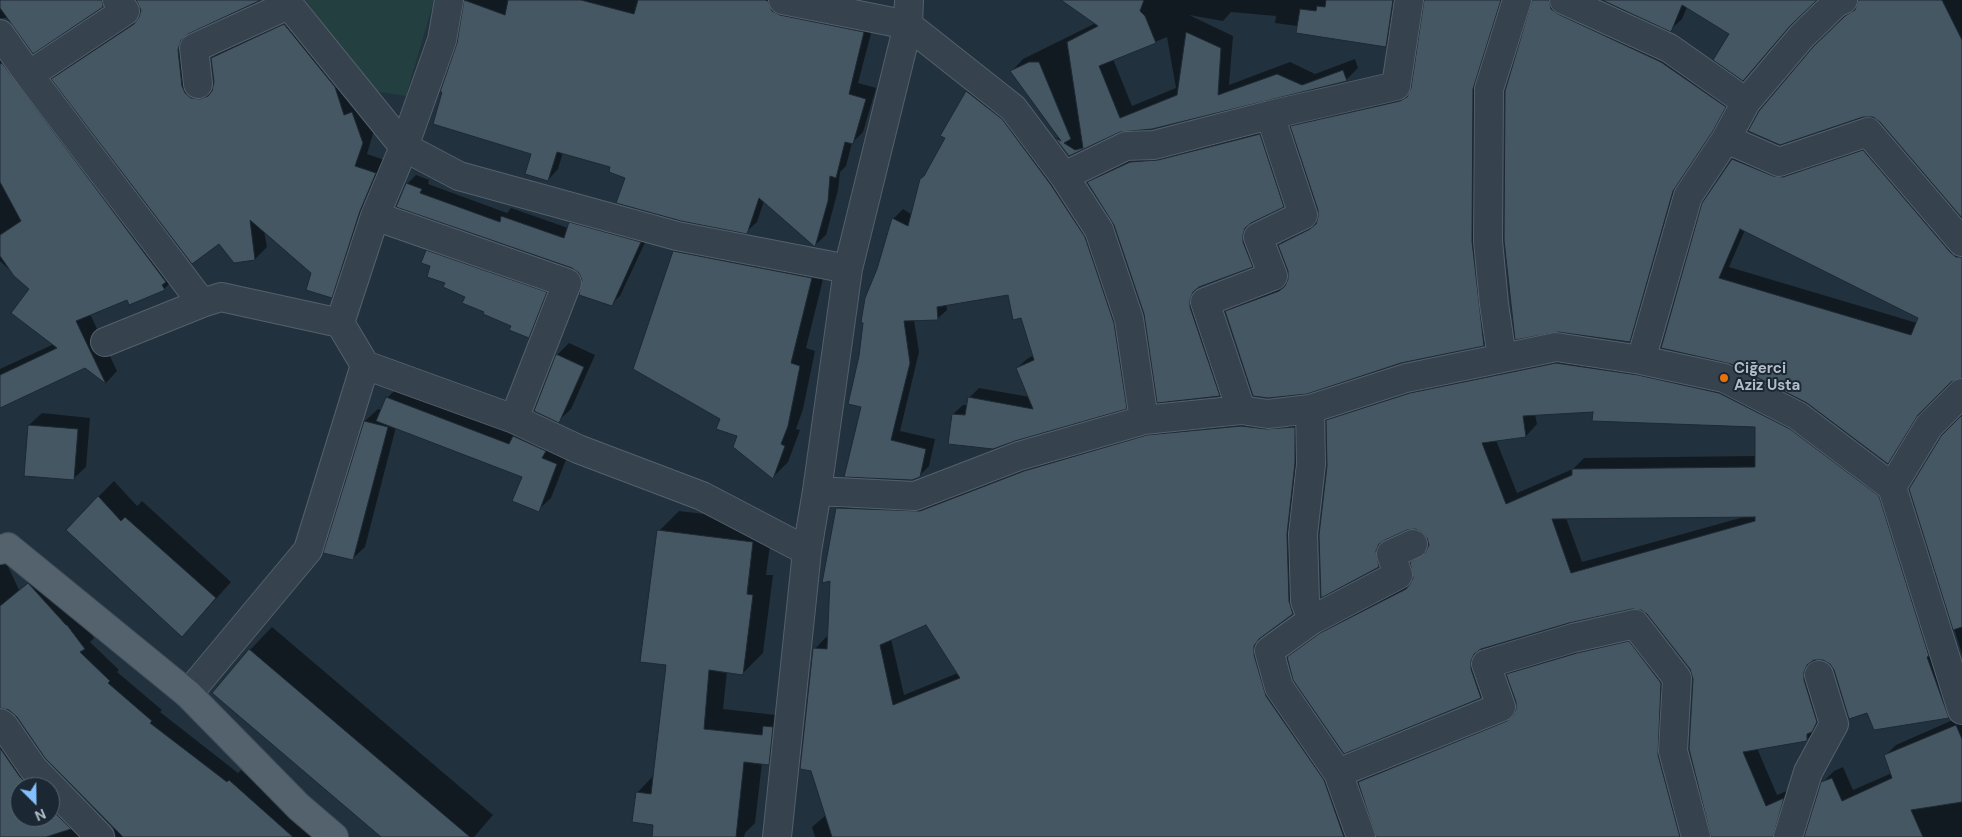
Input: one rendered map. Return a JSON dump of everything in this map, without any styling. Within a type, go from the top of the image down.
[{"type":"main road","points":[[3,545],[188,694],[247,752],[299,808],[334,837]]},
{"type":"street","points":[[29,75],[125,11],[118,0]]},
{"type":"street","points":[[340,323],[374,216],[404,147],[442,40],[449,0]]},
{"type":"street","points":[[783,0],[909,12],[1013,108],[1064,176],[1099,230],[1129,319],[1144,420]]},
{"type":"street","points":[[1064,176],[1126,146],[1154,145],[1270,115],[1396,86],[1409,0]]},
{"type":"street","points":[[1502,358],[1494,304],[1488,241],[1489,89],[1517,0]]},
{"type":"street","points":[[1564,0],[1670,48],[1746,102]]},
{"type":"street","points":[[1641,360],[1688,196],[1726,139],[1746,102],[1802,36],[1838,1]]},
{"type":"street","points":[[198,84],[194,48],[286,2],[404,147],[459,176],[677,236],[848,270]]},
{"type":"street","points":[[777,837],[807,551],[848,270],[909,12]]},
{"type":"street","points":[[0,34],[202,303]]},
{"type":"street","points":[[1241,410],[1205,302],[1273,276],[1258,237],[1303,215],[1270,115]]},
{"type":"street","points":[[1726,139],[1779,162],[1868,132],[1961,237]]},
{"type":"street","points":[[374,216],[567,283],[514,419]]},
{"type":"street","points":[[105,342],[221,297],[340,323],[365,365],[514,419],[578,449],[702,496],[807,551]]},
{"type":"street","points":[[817,491],[916,496],[1019,456],[1144,420],[1241,410],[1268,414],[1310,409],[1406,378],[1556,347],[1641,360],[1724,378],[1798,416],[1892,487],[1962,710]]},
{"type":"street","points":[[188,694],[308,550],[365,365]]},
{"type":"street","points":[[1892,487],[1929,426],[1962,393]]},
{"type":"street","points":[[1310,409],[1312,464],[1303,534],[1305,601],[1312,620]]},
{"type":"street","points":[[1361,837],[1338,773],[1279,687],[1269,651],[1312,620],[1398,575],[1391,554],[1413,544]]},
{"type":"street","points":[[1338,773],[1501,707],[1486,664],[1573,638],[1635,624],[1677,678],[1673,752],[1696,837]]},
{"type":"street","points":[[1788,837],[1808,772],[1834,724],[1819,675]]},
{"type":"street","points":[[0,723],[33,768],[100,837]]},
{"type":"green space","points":[[305,0],[434,0],[406,96],[367,90]]},
{"type":"building","points":[[0,0],[102,0],[103,7],[33,54],[0,8]]},
{"type":"building","points":[[136,0],[261,0],[188,34],[181,40],[178,50],[182,86],[185,93],[191,98],[200,99],[208,96],[212,91],[214,82],[211,58],[284,24],[335,87],[344,115],[352,112],[363,143],[355,166],[376,173],[360,211],[332,298],[306,290],[311,273],[250,220],[255,260],[234,263],[219,244],[192,264],[51,79],[134,24],[141,10]]},
{"type":"building","points":[[464,0],[505,15],[508,0],[581,0],[634,14],[638,0],[765,0],[768,1],[772,11],[780,15],[864,32],[849,94],[866,99],[853,144],[845,142],[836,178],[830,176],[828,201],[815,247],[759,198],[747,234],[681,221],[616,203],[625,178],[609,172],[610,167],[557,152],[548,181],[525,174],[531,154],[433,124],[442,92],[440,92],[457,43]]},
{"type":"building","points":[[1061,0],[1144,0],[1140,11],[1145,16],[1156,43],[1099,66],[1120,118],[1177,95],[1186,32],[1221,48],[1218,95],[1277,74],[1302,85],[1343,70],[1347,81],[1152,129],[1120,132],[1069,156],[1055,138],[1061,141],[1010,71],[1029,62],[1039,62],[1071,139],[1064,143],[1075,150],[1083,148],[1067,42],[1098,26]]},
{"type":"building","points":[[1326,0],[1393,0],[1386,47],[1296,33],[1300,9],[1316,11],[1317,6],[1325,7]]},
{"type":"building","points":[[1424,0],[1501,0],[1473,89],[1472,241],[1484,346],[1401,363],[1307,394],[1268,398],[1253,396],[1225,311],[1279,291],[1285,286],[1288,279],[1288,271],[1278,245],[1310,229],[1316,224],[1318,217],[1318,210],[1290,126],[1400,101],[1407,97],[1411,88]]},
{"type":"building","points":[[1532,0],[1549,0],[1551,9],[1558,14],[1661,62],[1726,107],[1713,131],[1673,191],[1630,342],[1558,332],[1515,340],[1504,240],[1505,91]]},
{"type":"building","points":[[1602,0],[1817,0],[1790,26],[1743,81],[1713,60],[1729,34],[1682,5],[1671,32]]},
{"type":"building","points":[[1858,0],[1942,0],[1962,40],[1962,218],[1880,122],[1873,117],[1863,117],[1780,145],[1748,131],[1759,111],[1813,47],[1845,16],[1855,10]]},
{"type":"building","points":[[2,63],[166,282],[162,285],[165,290],[129,305],[127,300],[76,321],[106,384],[85,368],[0,408],[0,375],[57,348],[11,313],[29,289],[14,276],[0,256],[0,235],[21,221],[0,182],[0,64]]},
{"type":"building","points":[[966,91],[1002,119],[1051,185],[1085,237],[1114,323],[1127,409],[993,449],[948,444],[952,414],[965,415],[968,397],[1033,409],[1016,368],[1034,360],[1021,318],[1013,320],[1008,295],[937,307],[938,320],[904,321],[910,363],[891,440],[926,449],[920,477],[912,480],[844,477],[861,407],[848,404],[859,356],[863,323],[861,322],[865,298],[877,269],[892,218],[908,226],[920,179],[924,176],[945,138],[940,136]]},
{"type":"building","points":[[1260,134],[1284,207],[1251,223],[1245,228],[1243,242],[1253,267],[1199,287],[1193,292],[1190,300],[1190,307],[1220,396],[1157,403],[1144,314],[1114,225],[1087,182],[1130,162],[1158,160]]},
{"type":"building","points":[[1863,150],[1950,252],[1956,257],[1962,257],[1962,378],[1951,382],[1918,415],[1888,464],[1807,403],[1731,364],[1661,348],[1702,203],[1732,159],[1773,176],[1783,177]],"holes":[[[1740,229],[1918,318],[1911,335],[1719,278]]]},
{"type":"building","points":[[406,183],[422,189],[420,193],[500,222],[501,216],[564,238],[569,222],[641,242],[612,306],[579,295],[582,280],[579,273],[572,268],[396,207]]},
{"type":"building","points":[[426,250],[547,292],[529,338],[509,330],[511,326],[462,303],[465,297],[443,287],[445,283],[427,277],[430,266],[421,263]]},
{"type":"building","points":[[673,251],[812,278],[791,363],[800,366],[788,426],[781,444],[785,446],[773,479],[733,447],[737,436],[716,429],[720,419],[633,369]]},
{"type":"building","points":[[556,354],[584,367],[559,423],[534,411]]},
{"type":"building","points":[[1556,363],[1638,375],[1719,393],[1790,429],[1879,496],[1929,656],[1927,657],[1949,718],[1874,730],[1867,713],[1849,719],[1834,670],[1830,664],[1823,660],[1814,660],[1807,665],[1804,672],[1804,680],[1817,722],[1812,732],[1807,734],[1807,741],[1743,752],[1766,806],[1784,798],[1773,837],[1711,837],[1689,749],[1693,679],[1690,669],[1647,614],[1641,610],[1632,609],[1569,623],[1481,649],[1474,654],[1471,661],[1471,669],[1481,698],[1344,754],[1293,680],[1287,657],[1320,633],[1406,589],[1413,578],[1410,562],[1425,553],[1429,545],[1427,538],[1422,532],[1415,529],[1407,530],[1385,540],[1379,544],[1376,551],[1379,567],[1321,598],[1319,535],[1327,466],[1326,420],[1410,393]],"holes":[[[1593,412],[1592,421],[1755,427],[1755,467],[1572,469],[1572,475],[1506,504],[1482,443],[1526,437],[1523,416]],[[1755,517],[1755,521],[1571,573],[1552,519]]]},
{"type":"building","points":[[386,397],[509,444],[513,436],[546,451],[542,458],[557,464],[539,512],[512,501],[522,477],[376,421]]},
{"type":"building","points":[[1962,415],[1962,627],[1953,630],[1909,489],[1941,436]]},
{"type":"building","points":[[364,421],[388,427],[353,560],[323,553]]},
{"type":"building","points":[[28,425],[78,429],[74,480],[24,476]]},
{"type":"building","points":[[1241,426],[1266,429],[1295,427],[1295,463],[1287,534],[1289,601],[1293,614],[1259,639],[1254,646],[1254,655],[1266,696],[1324,780],[1344,837],[832,837],[811,771],[800,769],[813,648],[827,649],[830,581],[822,583],[836,508],[920,511],[1024,471],[1147,435]],"holes":[[[926,625],[960,678],[893,705],[880,645]]]},
{"type":"building","points":[[98,496],[121,521],[125,517],[216,598],[182,637],[66,530]]},
{"type":"building","points":[[657,530],[753,542],[747,594],[753,595],[743,675],[709,670],[704,729],[762,735],[763,726],[773,727],[769,765],[744,762],[736,837],[652,837],[653,825],[632,822],[636,792],[651,794],[666,665],[640,662]]},
{"type":"building","points":[[28,583],[67,625],[85,649],[80,652],[110,681],[108,683],[152,721],[150,723],[227,782],[229,780],[293,837],[123,837],[45,758],[17,717],[9,710],[0,708],[0,606]]},
{"type":"building","points":[[1629,641],[1661,683],[1658,755],[1680,837],[1376,837],[1358,782],[1507,721],[1513,716],[1516,702],[1506,674],[1577,653]]},
{"type":"building","points":[[249,649],[470,837],[381,837],[212,693]]},
{"type":"building","points":[[1956,725],[1962,739],[1962,802],[1911,810],[1923,837],[1804,837],[1821,782],[1832,778],[1842,801],[1892,778],[1884,755]]},
{"type":"building","points":[[0,748],[20,777],[10,777],[10,827],[60,827],[60,818],[71,829],[46,837],[0,837]]},
{"type":"place","name":"Ciğerci Aziz Usta","points":[[1724,378]]}]
